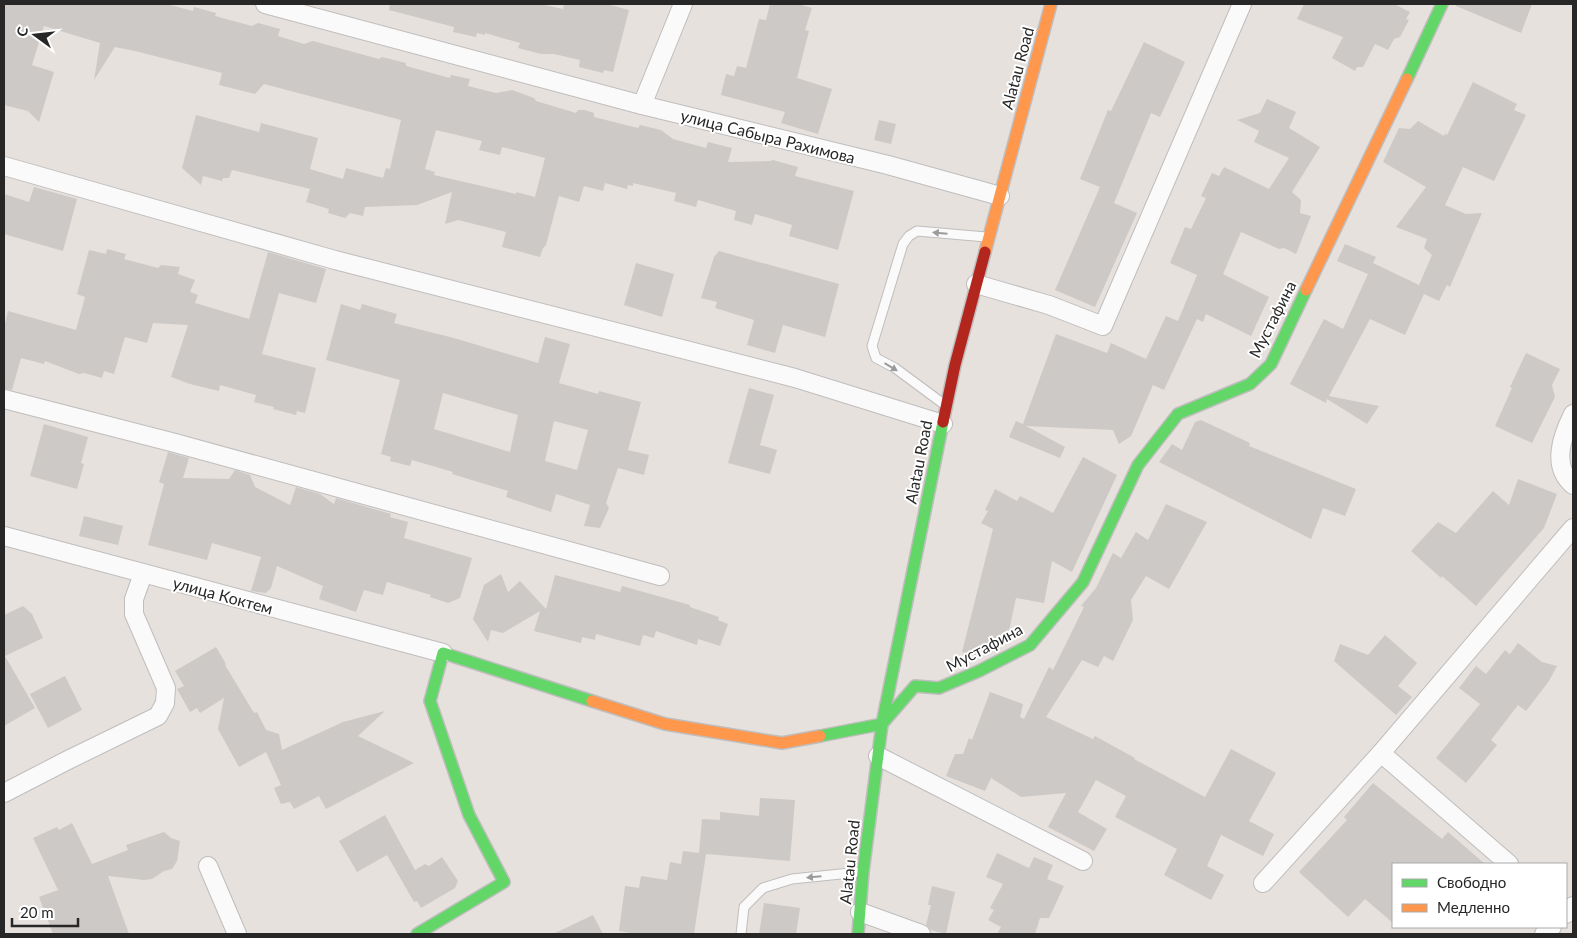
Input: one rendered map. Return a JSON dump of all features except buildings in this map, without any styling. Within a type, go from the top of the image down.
[{"type":"street","name":"улица Сабыра Рахимова","points":[[265,4],[642,105],[888,165],[1000,196]]},
{"type":"street","points":[[642,105],[683,4]]},
{"type":"street","name":"Alatau Road","points":[[858,934],[863,872],[882,724],[954,365],[1052,4]]},
{"type":"street","points":[[976,284],[1049,305],[1103,326],[1242,4]]},
{"type":"street","name":"Мустафина","points":[[882,724],[915,686],[940,688],[979,672],[1030,645],[1083,582],[1138,465],[1178,414],[1250,384],[1270,364],[1442,4]]},
{"type":"street","points":[[4,166],[335,260],[795,378],[942,424]]},
{"type":"street","points":[[4,399],[184,446],[660,576]]},
{"type":"street","points":[[1573,414],[1564,434],[1559,461],[1568,481],[1573,486]]},
{"type":"street","points":[[1263,883],[1381,753],[1573,528]]},
{"type":"street","name":"улица Коктем","points":[[4,536],[443,653]]},
{"type":"street","points":[[4,793],[158,716],[166,703],[166,688],[134,614],[134,599],[143,574]]},
{"type":"street","points":[[417,934],[504,882],[469,815],[430,701],[443,653],[674,726],[782,743],[882,724]]},
{"type":"street","points":[[1381,753],[1508,863]]},
{"type":"street","points":[[878,756],[1083,861]]},
{"type":"street","points":[[208,866],[237,934]]},
{"type":"street","points":[[860,912],[921,934]]},
{"type":"lane","points":[[946,406],[895,368],[876,358],[872,346],[903,244],[909,236],[917,231],[989,237]]},
{"type":"lane","points":[[740,934],[744,906],[763,888],[792,879],[863,872]]},
{"type":"traffic: fast","points":[[1407,79],[1442,4]]},
{"type":"traffic: fast","points":[[882,724],[915,686],[939,688],[979,671],[1030,645],[1083,582],[1138,465],[1178,414],[1250,384],[1271,364],[1306,290]]},
{"type":"traffic: fast","points":[[858,934],[863,872],[882,724],[943,422]]},
{"type":"traffic: fast","points":[[417,934],[504,882],[469,815],[430,701],[443,653],[592,701]]},
{"type":"traffic: fast","points":[[820,736],[882,724]]},
{"type":"traffic: slow","points":[[985,252],[1051,4]]},
{"type":"traffic: slow","points":[[1306,290],[1407,79]]},
{"type":"traffic: slow","points":[[592,701],[665,724],[782,743],[820,736]]},
{"type":"traffic: jam","points":[[943,422],[955,365],[985,252]]}]
